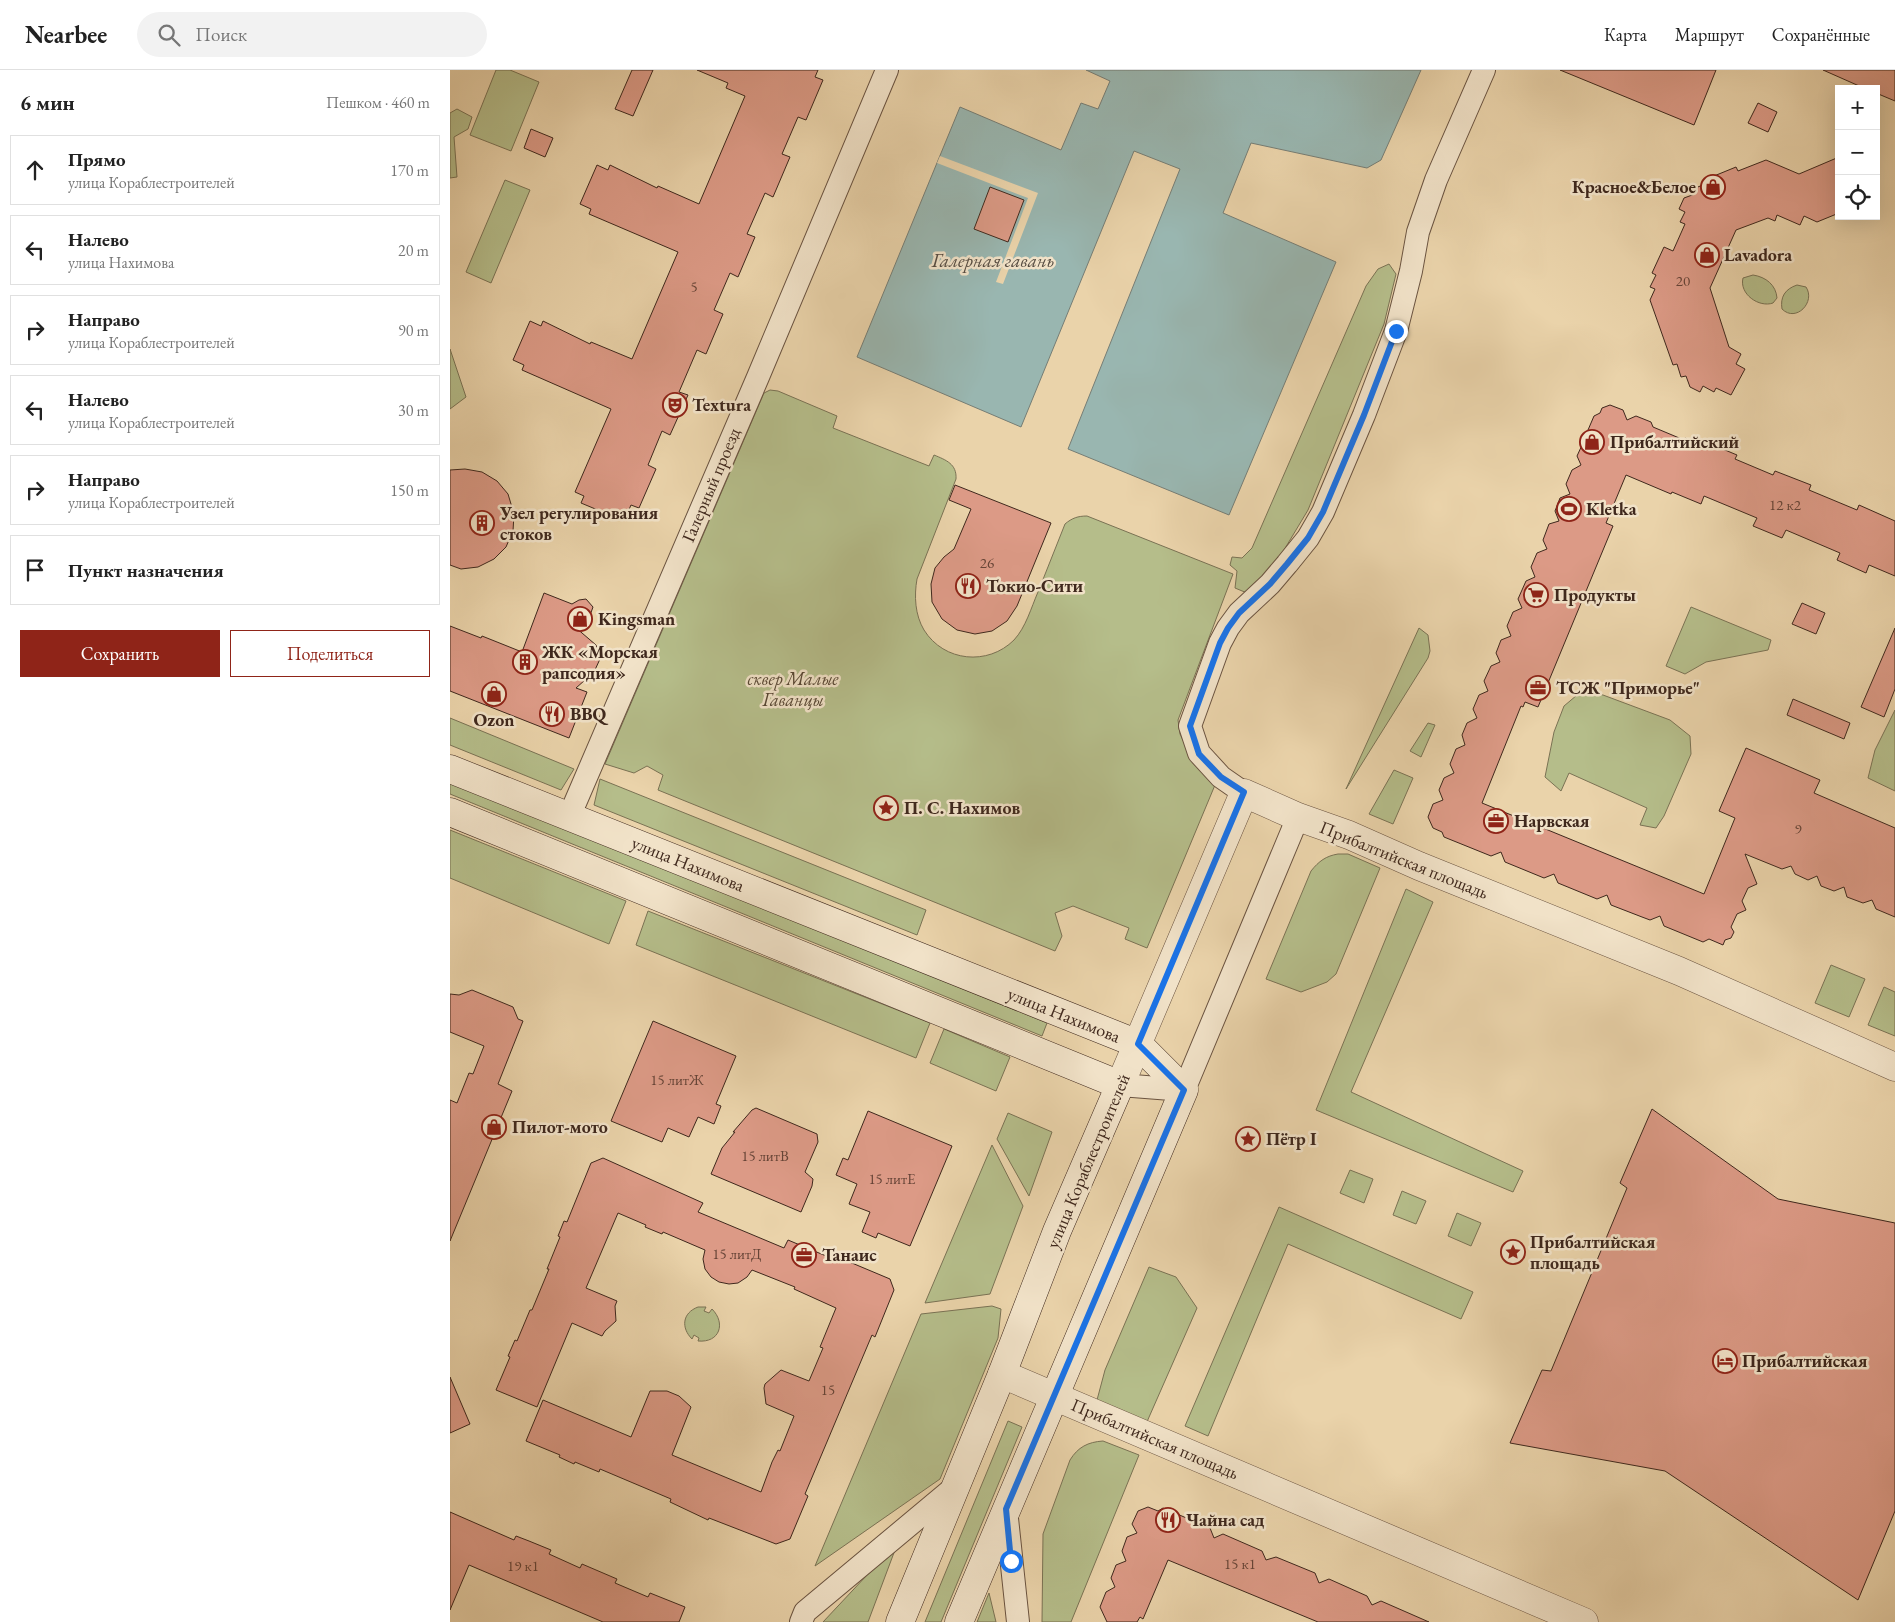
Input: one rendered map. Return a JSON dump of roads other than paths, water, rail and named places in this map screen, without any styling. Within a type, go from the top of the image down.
[{"type":"main road","name":"улица Нахимова","points":[[450,769],[1138,1044],[1184,1090]]},
{"type":"main road","name":"Прибалтийская площадь","points":[[1244,792],[1298,817],[1349,835],[1418,866],[1678,971],[1895,1067]]},
{"type":"main road","name":"улица Кораблестроителей","points":[[900,1622],[1002,1374],[1057,1231],[1244,792]]},
{"type":"main road","points":[[450,812],[1120,1085]]},
{"type":"main road","points":[[959,1622],[1184,1090]]},
{"type":"main road","name":"Прибалтийская площадь","points":[[1002,1374],[1584,1622]]},
{"type":"street","name":"Галерный проезд","points":[[569,817],[776,336],[887,70]]},
{"type":"street","points":[[1244,792],[1221,777],[1199,754],[1190,726],[1220,643],[1228,628],[1239,613],[1270,584],[1287,564],[1308,538],[1323,512],[1364,415],[1396,331],[1412,271],[1418,232],[1436,180],[1484,70]]},
{"type":"street","points":[[1120,1085],[1184,1090],[1298,817]]},
{"type":"street","points":[[801,1622],[805,1612],[957,1485]]},
{"type":"street","points":[[1006,1509],[1018,1622]]},
{"type":"water","name":"Галерная гавань","points":[[1086,70],[1421,70],[1381,160],[1367,168],[1251,143],[1223,213],[1336,262],[1229,515],[1068,449],[1180,169],[1134,151],[1021,427],[857,357],[960,107],[1061,150],[1081,103],[1098,109],[1110,81]]},
{"type":"place","name":"Красное&Белое","points":[[1713,187]]},
{"type":"place","name":"Lavadora","points":[[1707,255]]},
{"type":"place","name":"Textura","points":[[675,405]]},
{"type":"place","name":"Прибалтийский","points":[[1592,442]]},
{"type":"place","name":"Kletka","points":[[1569,509]]},
{"type":"place","name":"Узел регулирования стоков","points":[[482,523]]},
{"type":"place","name":"Токио-Сити","points":[[968,586]]},
{"type":"place","name":"Продукты","points":[[1536,595]]},
{"type":"place","name":"Kingsman","points":[[580,619]]},
{"type":"place","name":"ЖК «Морская рапсодия»","points":[[525,662]]},
{"type":"place","name":"ТСЖ \"Приморье\"","points":[[1538,688]]},
{"type":"place","name":"Ozon","points":[[494,694]]},
{"type":"place","name":"BBQ","points":[[552,714]]},
{"type":"place","name":"П. С. Нахимов","points":[[886,808]]},
{"type":"place","name":"Нарвская","points":[[1496,821]]},
{"type":"place","name":"Пилот-мото","points":[[494,1127]]},
{"type":"place","name":"Пётр I","points":[[1248,1139]]},
{"type":"place","name":"Прибалтийская площадь","points":[[1513,1252]]},
{"type":"place","name":"Танаис","points":[[804,1255]]},
{"type":"place","name":"Прибалтийская","points":[[1725,1361]]},
{"type":"place","name":"Чайна сад","points":[[1168,1520]]},
{"type":"park label","name":"сквер Малые Гаванцы","points":[[793,689]]}]
